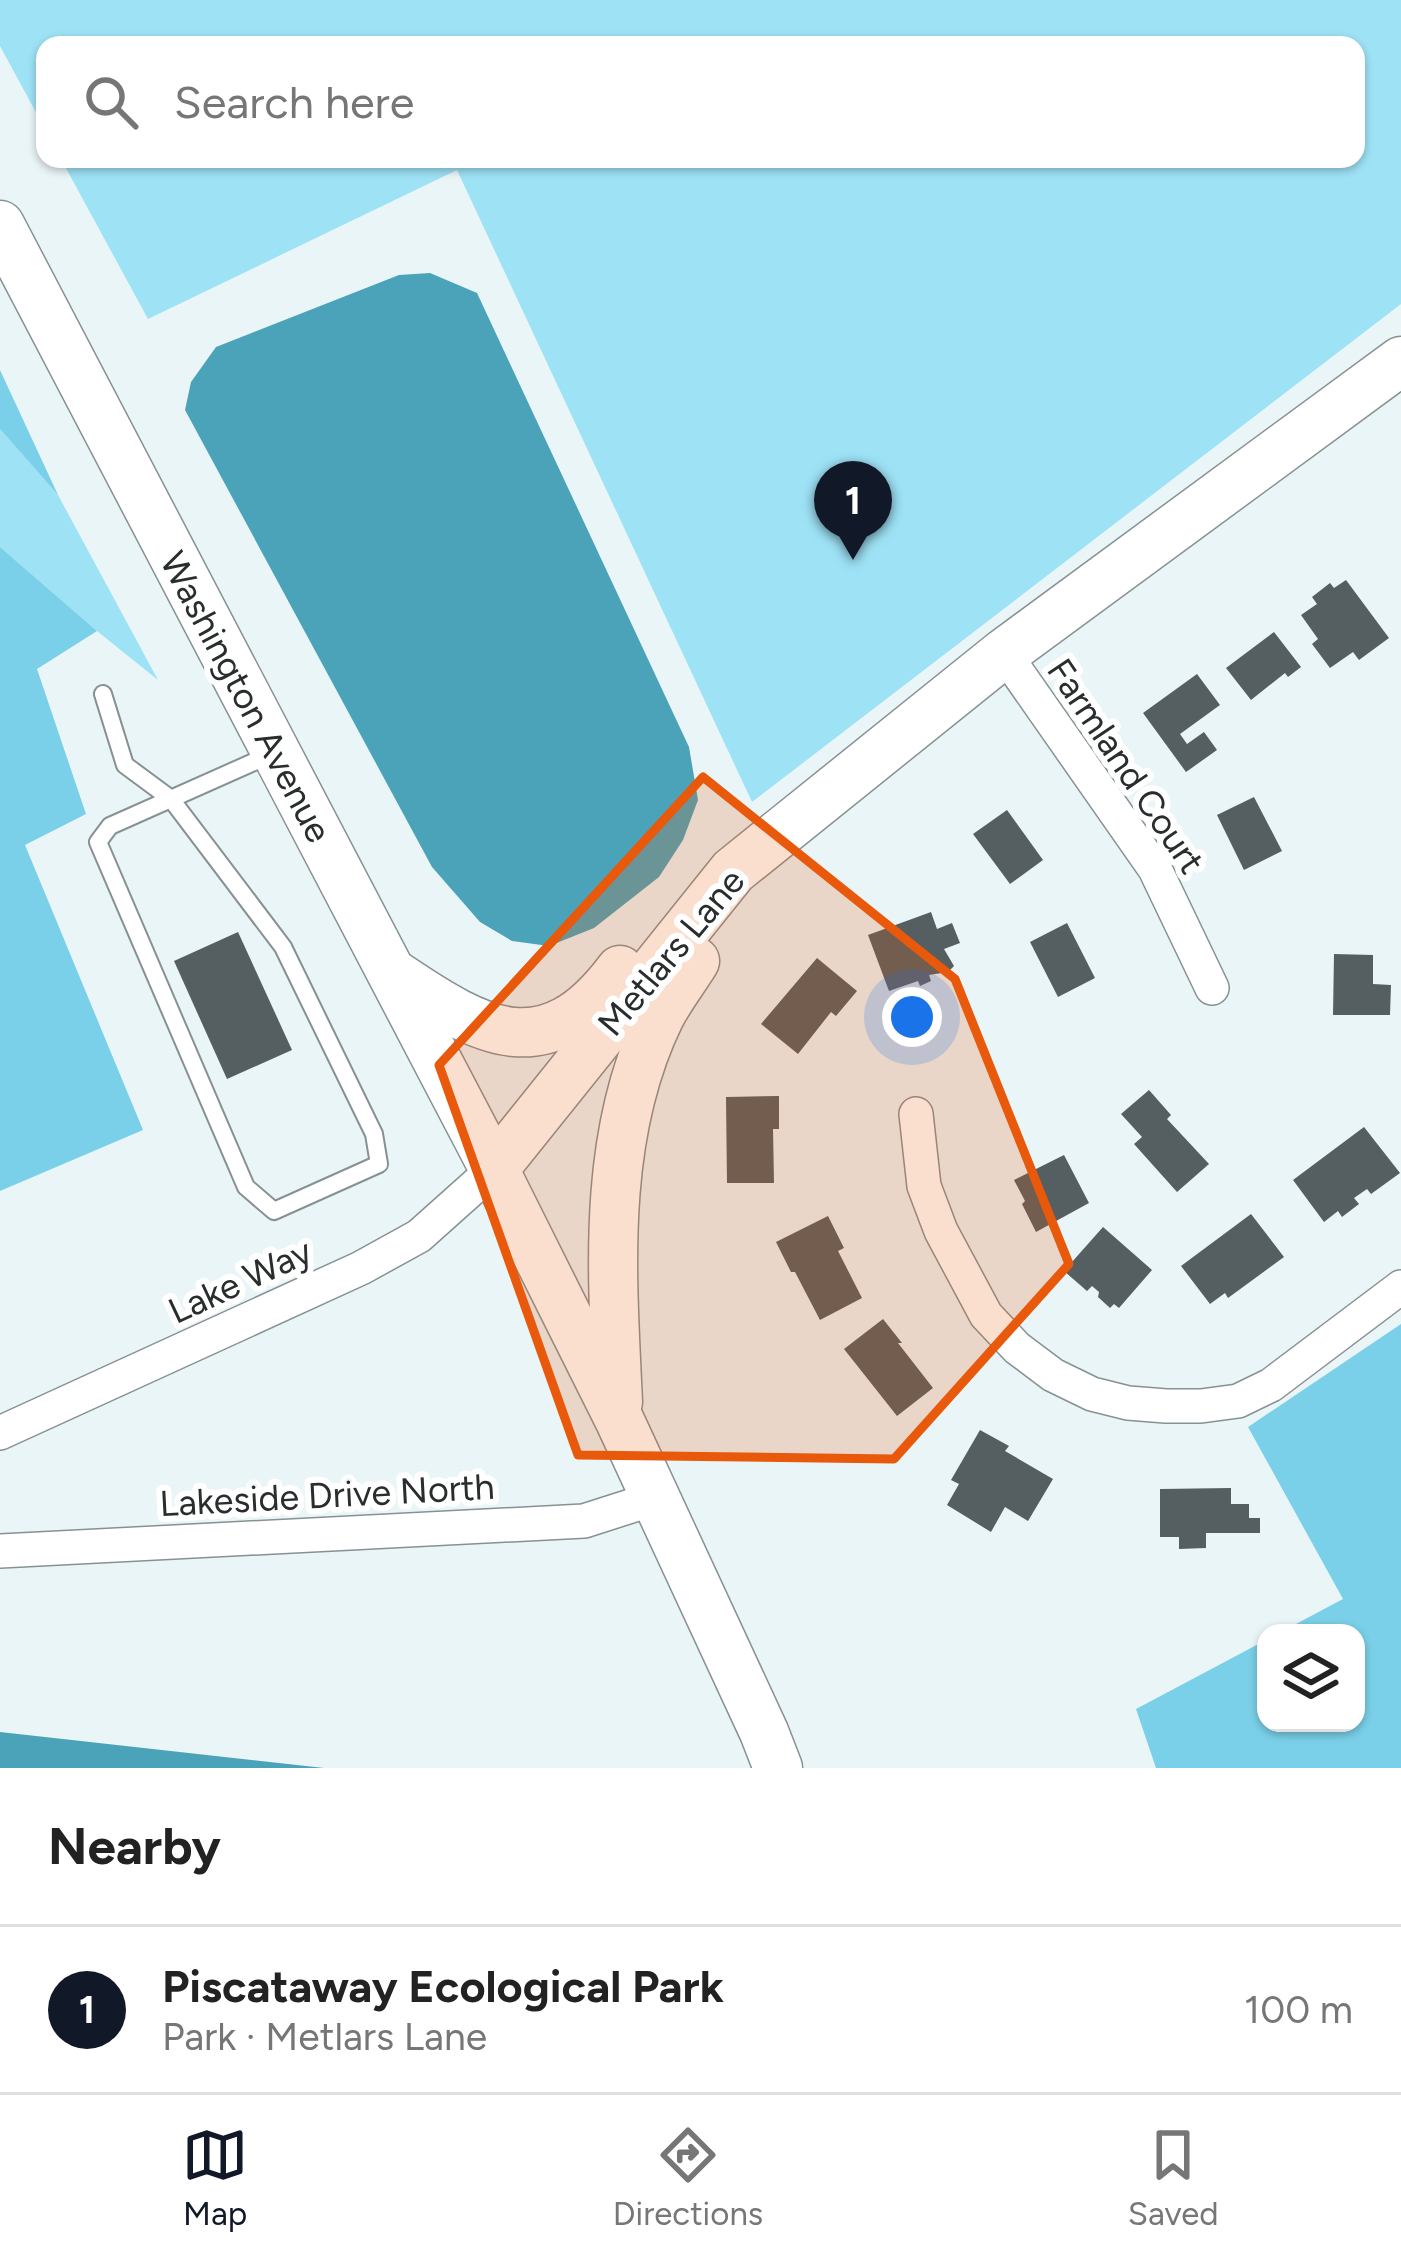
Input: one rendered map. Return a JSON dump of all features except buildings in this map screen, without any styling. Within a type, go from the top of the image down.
[{"type":"main road","name":"Washington Avenue","points":[[0,225],[494,1169]]},
{"type":"main road","name":"Metlars Lane","points":[[494,1169],[734,871],[1004,653],[1401,362]]},
{"type":"main road","points":[[390,972],[449,1011],[497,1031],[532,1034],[580,1012],[605,990],[699,882],[734,871],[727,903],[661,1014],[636,1075],[612,1222],[619,1419]]},
{"type":"main road","points":[[494,1169],[619,1419],[778,1768]]},
{"type":"street","name":"Farmland Court","points":[[1004,653],[1155,869],[1212,988]]},
{"type":"street","points":[[916,1114],[924,1186],[941,1231],[986,1315],[1053,1376],[1092,1394],[1166,1406],[1238,1401],[1271,1385],[1401,1287]]},
{"type":"street","name":"Lake Way","points":[[0,1432],[361,1268],[419,1236],[494,1169]]},
{"type":"street","name":"Lakeside Drive North","points":[[0,1551],[584,1521],[656,1498]]},
{"type":"lane","points":[[103,694],[125,765],[171,799],[283,947],[374,1133],[380,1164],[274,1211],[246,1187],[98,842],[110,826],[171,799],[275,753]]},
{"type":"highlighted area","points":[[703,777],[955,979],[1069,1264],[894,1459],[578,1455],[439,1065]]},
{"type":"shaded area","points":[[0,0],[1401,0],[1401,304],[752,802],[457,170],[148,319],[66,168],[1365,168],[1365,36],[36,36],[36,112],[0,46]]},
{"type":"shaded area","points":[[430,273],[477,293],[689,747],[698,800],[683,840],[659,877],[594,928],[549,946],[512,941],[480,922],[432,867],[185,410],[191,382],[216,347],[399,275]]},
{"type":"shaded area","points":[[0,370],[58,495],[0,429]]},
{"type":"shaded area","points":[[0,429],[58,495],[158,680],[0,547]]},
{"type":"shaded area","points":[[0,547],[97,631],[37,669],[86,814],[25,845],[143,1130],[0,1191]]},
{"type":"shaded area","points":[[1401,1324],[1401,1768],[1156,1768],[1136,1709],[1257,1645],[1257,1732],[1365,1732],[1365,1624],[1296,1624],[1343,1599],[1248,1427]]},
{"type":"shaded area","points":[[0,1732],[324,1768],[0,1768]]},
{"type":"place","name":"Piscataway Ecological Park","points":[[853,560]]}]
